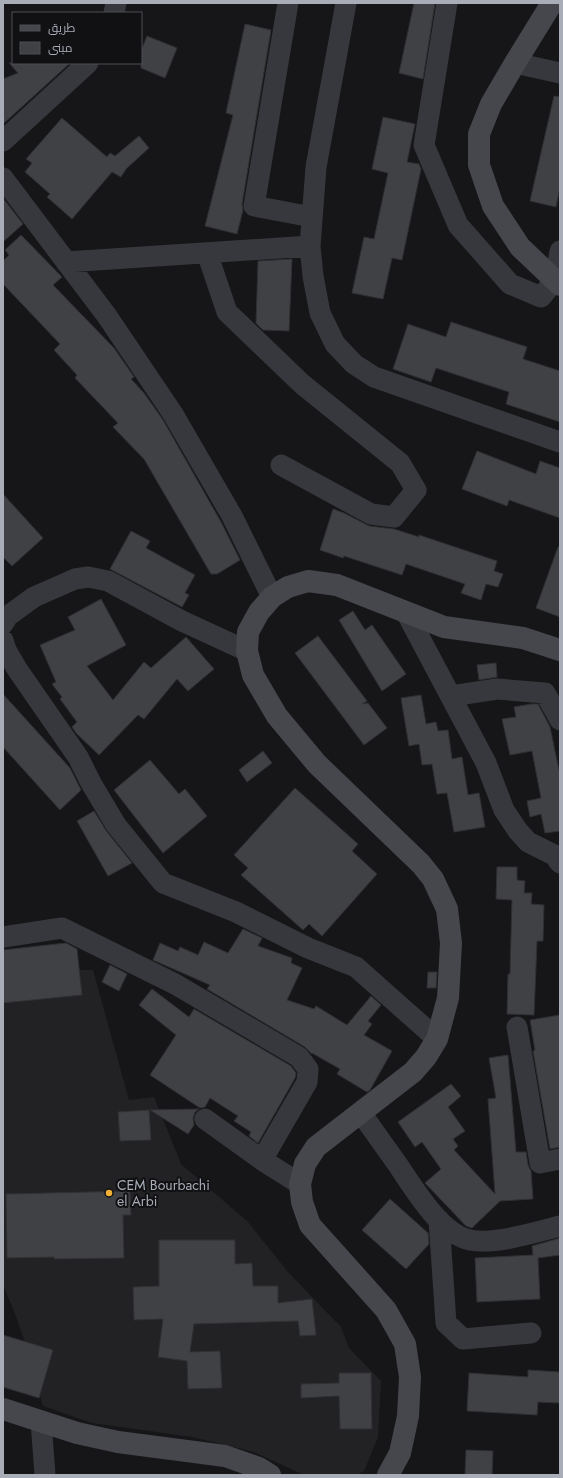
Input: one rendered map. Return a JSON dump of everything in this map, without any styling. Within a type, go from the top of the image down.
[{"type":"main road","points":[[552,3],[514,63],[491,104],[479,134],[479,165],[493,206],[520,247],[557,283]]},
{"type":"main road","points":[[388,1475],[400,1453],[408,1416],[410,1377],[405,1344],[386,1310],[310,1225],[302,1202],[300,1184],[305,1164],[316,1147],[412,1072],[426,1057],[436,1039],[448,998],[451,943],[447,909],[433,879],[421,864],[317,764],[277,716],[253,676],[247,651],[248,632],[259,612],[272,597],[288,587],[308,581],[337,585],[407,614],[444,627],[523,638],[560,650]]},
{"type":"main road","points":[[3,1409],[77,1433],[118,1442],[225,1456],[259,1468],[270,1475]]},
{"type":"street","points":[[288,3],[254,206],[312,217]]},
{"type":"street","points":[[346,3],[316,167],[310,246],[313,276],[320,313],[335,344],[354,364],[374,377],[560,442]]},
{"type":"street","points":[[447,3],[424,146],[458,225],[510,284],[541,297],[557,283],[560,251]]},
{"type":"street","points":[[514,63],[560,73]]},
{"type":"street","points":[[3,141],[87,64]]},
{"type":"street","points":[[3,178],[107,316],[173,414],[232,516],[272,597]]},
{"type":"street","points":[[66,262],[310,246]]},
{"type":"street","points":[[207,253],[227,312],[302,384],[400,463],[416,490],[394,517],[370,514],[281,465]]},
{"type":"street","points":[[3,624],[8,616],[34,597],[75,579],[88,577],[108,581],[182,621],[247,651]]},
{"type":"street","points":[[407,614],[486,763],[504,810],[518,831],[528,842],[554,854],[560,862]]},
{"type":"street","points":[[3,640],[6,650],[18,669],[78,757],[116,825],[162,883],[236,912],[308,948],[356,967],[436,1039]]},
{"type":"street","points":[[451,696],[497,689],[545,693],[560,720]]},
{"type":"street","points":[[3,936],[62,928],[175,984],[299,1057],[308,1069],[307,1082],[262,1160]]},
{"type":"street","points":[[517,1027],[540,1163],[560,1159]]},
{"type":"street","points":[[361,1113],[438,1220],[455,1234],[470,1240],[491,1241],[560,1226]]},
{"type":"street","points":[[205,1119],[262,1160],[300,1184]]},
{"type":"street","points":[[438,1220],[446,1323],[463,1340],[531,1333]]},
{"type":"street","points":[[41,1421],[45,1475]]},
{"type":"shaded area","name":"CEM Bourbachi el Arbi","points":[[3,956],[73,970],[93,970],[129,1100],[154,1097],[181,1164],[248,1222],[288,1272],[341,1327],[349,1348],[381,1381],[378,1437],[364,1471],[357,1475],[304,1475],[254,1452],[192,1437],[92,1423],[43,1406],[27,1348],[3,1285]]},
{"type":"building","points":[[414,3],[435,3],[423,79],[399,73]]},
{"type":"building","points":[[245,24],[271,30],[242,204],[243,210],[237,234],[205,226],[233,115],[226,113]]},
{"type":"building","points":[[147,36],[177,48],[165,78],[141,68],[142,48]]},
{"type":"building","points":[[9,63],[69,64],[3,124],[3,79],[18,73]]},
{"type":"building","points":[[554,96],[560,97],[560,187],[556,207],[530,201]]},
{"type":"building","points":[[383,117],[415,124],[407,162],[419,164],[421,169],[402,260],[392,258],[383,299],[352,293],[364,237],[374,239],[388,173],[372,169]]},
{"type":"building","points":[[62,118],[107,157],[110,153],[115,156],[139,136],[149,148],[126,169],[121,177],[112,172],[72,219],[47,197],[50,194],[25,172],[32,163],[26,159]]},
{"type":"building","points":[[3,198],[23,224],[3,242]]},
{"type":"building","points":[[21,235],[62,277],[53,285],[114,348],[134,377],[131,379],[144,393],[163,420],[221,522],[240,560],[217,574],[211,574],[144,459],[113,427],[118,423],[75,378],[77,375],[54,350],[60,344],[3,284],[3,261],[9,255],[5,250]]},
{"type":"building","points":[[292,259],[289,331],[263,330],[256,323],[258,261]]},
{"type":"building","points":[[451,322],[527,347],[523,359],[560,371],[560,422],[506,404],[509,392],[436,368],[431,382],[393,369],[408,324],[446,337]]},
{"type":"building","points":[[477,451],[536,474],[540,461],[560,468],[560,518],[509,500],[507,506],[462,489]]},
{"type":"building","points":[[3,494],[43,538],[12,566],[3,557]]},
{"type":"building","points":[[333,509],[369,526],[394,529],[419,537],[419,535],[497,561],[494,571],[503,574],[498,587],[486,584],[481,600],[461,593],[465,584],[406,564],[402,575],[344,556],[343,558],[320,550]]},
{"type":"building","points":[[131,531],[150,541],[146,548],[195,575],[185,593],[189,595],[182,607],[110,569]]},
{"type":"building","points":[[558,547],[560,547],[560,617],[536,608]]},
{"type":"building","points":[[101,599],[126,645],[87,666],[113,700],[144,662],[151,668],[186,637],[214,669],[188,691],[177,679],[144,719],[138,715],[99,755],[76,733],[72,727],[77,722],[60,699],[62,697],[52,684],[56,682],[40,645],[75,630],[68,617]]},
{"type":"building","points":[[353,611],[365,630],[372,625],[406,674],[382,691],[339,620]]},
{"type":"building","points":[[318,636],[367,701],[362,704],[368,703],[387,728],[364,745],[295,653]]},
{"type":"building","points":[[496,663],[497,677],[479,680],[477,665]]},
{"type":"building","points":[[3,694],[70,768],[81,790],[60,810],[3,747]]},
{"type":"building","points":[[421,695],[426,724],[436,722],[438,731],[448,730],[452,759],[462,757],[468,795],[479,793],[485,827],[454,832],[447,793],[437,794],[432,764],[422,765],[419,744],[409,746],[401,698]]},
{"type":"building","points":[[538,704],[550,727],[560,775],[560,831],[545,833],[541,814],[530,817],[527,801],[541,798],[532,751],[510,755],[502,719],[516,717],[514,707]]},
{"type":"building","points":[[263,751],[272,763],[247,782],[239,770]]},
{"type":"building","points":[[150,760],[179,794],[185,789],[207,816],[163,853],[114,790]]},
{"type":"building","points":[[295,788],[358,844],[352,851],[377,874],[322,936],[309,924],[303,930],[241,875],[248,868],[234,855]]},
{"type":"building","points":[[94,811],[107,832],[132,863],[108,876],[77,821]]},
{"type":"building","points":[[497,867],[517,867],[517,880],[525,881],[524,893],[532,893],[531,904],[544,905],[543,941],[537,941],[534,1015],[507,1014],[508,974],[510,974],[512,900],[496,899]]},
{"type":"building","points":[[243,929],[262,938],[258,946],[292,958],[291,963],[302,968],[287,1000],[314,1009],[316,1006],[347,1025],[371,996],[381,1005],[368,1021],[372,1024],[364,1035],[392,1051],[370,1090],[367,1092],[337,1074],[340,1069],[312,1054],[305,1047],[207,989],[210,985],[153,960],[160,943],[178,951],[180,947],[198,955],[204,942],[228,953]]},
{"type":"building","points":[[66,943],[77,949],[82,995],[3,1003],[3,950]]},
{"type":"building","points":[[110,965],[127,974],[119,991],[102,982]]},
{"type":"building","points":[[428,972],[437,972],[436,988],[427,988]]},
{"type":"building","points":[[152,989],[189,1017],[194,1009],[291,1066],[296,1073],[295,1078],[258,1143],[249,1136],[251,1132],[234,1121],[238,1116],[210,1098],[205,1107],[200,1108],[150,1075],[176,1035],[139,1005]]},
{"type":"building","points":[[560,1015],[560,1147],[550,1149],[533,1051],[535,1050],[530,1020]]},
{"type":"building","points":[[508,1055],[516,1152],[526,1152],[528,1165],[531,1171],[533,1199],[500,1201],[472,1228],[466,1226],[425,1183],[441,1169],[422,1142],[415,1147],[398,1122],[451,1084],[461,1096],[448,1107],[465,1131],[453,1139],[458,1146],[454,1150],[495,1194],[488,1099],[496,1098],[489,1058]]},
{"type":"building","points":[[199,1109],[195,1112],[193,1118],[194,1125],[188,1134],[150,1110]]},
{"type":"building","points":[[149,1110],[151,1140],[120,1141],[118,1112]]},
{"type":"building","points":[[130,1191],[131,1215],[123,1215],[124,1258],[7,1258],[6,1194]]},
{"type":"building","points":[[390,1199],[428,1233],[429,1244],[406,1269],[362,1230]]},
{"type":"building","points":[[560,1238],[560,1255],[538,1258],[540,1299],[477,1302],[475,1258],[533,1255],[532,1246]]},
{"type":"building","points":[[159,1240],[235,1240],[235,1264],[252,1263],[253,1286],[278,1286],[278,1303],[312,1299],[316,1335],[300,1336],[298,1321],[194,1324],[190,1352],[220,1351],[222,1388],[188,1389],[187,1361],[158,1357],[163,1319],[134,1320],[133,1287],[159,1286]]},
{"type":"building","points":[[3,1335],[53,1350],[39,1398],[3,1387]]},
{"type":"building","points":[[528,1370],[560,1372],[560,1403],[538,1402],[537,1415],[467,1411],[469,1373],[528,1377]]},
{"type":"building","points":[[339,1373],[371,1373],[372,1429],[340,1429],[339,1396],[301,1398],[301,1384],[339,1383]]},
{"type":"building","points":[[466,1450],[493,1451],[492,1475],[465,1475]]},
{"type":"place","name":"CEM Bourbachi el Arbi","points":[[109,1193]]}]
